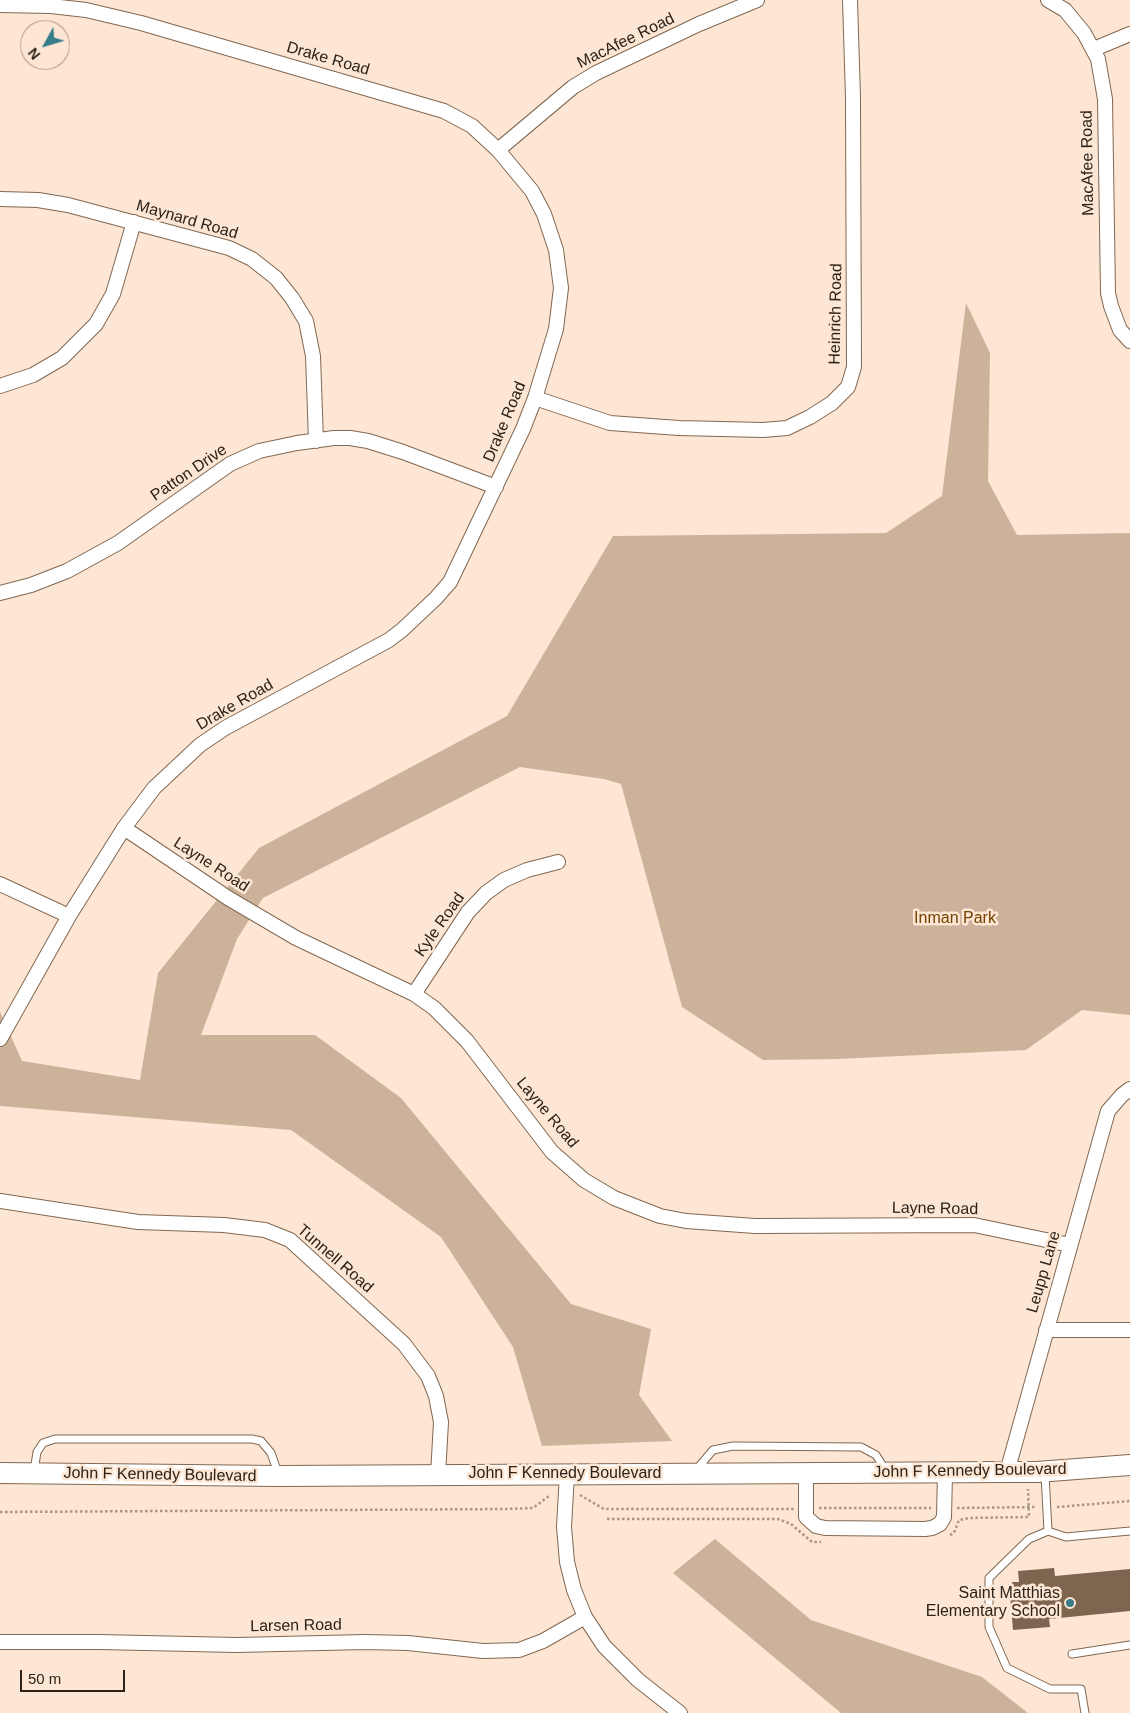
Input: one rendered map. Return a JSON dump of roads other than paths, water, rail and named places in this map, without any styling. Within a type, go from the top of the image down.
[{"type":"street","name":"MacAfee Road","points":[[498,150],[572,87],[596,73],[699,24],[758,0]]},
{"type":"street","name":"Heinrich Road","points":[[535,398],[610,423],[679,428],[763,430],[787,428],[810,417],[832,402],[848,387],[854,367],[853,97],[850,0]]},
{"type":"street","name":"MacAfee Road","points":[[1048,0],[1065,10],[1084,33],[1098,59],[1105,99],[1108,293],[1120,330],[1130,341]]},
{"type":"street","name":"Drake Road","points":[[0,6],[51,6],[86,10],[141,23],[444,111],[472,126],[498,150],[532,191],[544,214],[556,250],[561,288],[556,329],[535,398],[496,487],[450,582],[436,598],[389,640],[225,728],[200,745],[154,788],[124,828],[69,916],[0,1039]]},
{"type":"street","points":[[1094,49],[1130,34]]},
{"type":"street","name":"Maynard Road","points":[[0,199],[38,200],[68,205],[229,248],[252,259],[276,278],[292,298],[306,321],[313,356],[316,441]]},
{"type":"street","points":[[0,386],[33,375],[62,358],[96,324],[113,294],[134,222]]},
{"type":"street","name":"Patton Drive","points":[[0,593],[31,585],[67,571],[118,543],[230,464],[259,451],[297,443],[342,438],[368,441],[496,487]]},
{"type":"street","name":"Layne Road","points":[[124,828],[228,898],[296,938],[414,994],[434,1008],[467,1041],[552,1152],[584,1180],[614,1198],[660,1216],[686,1221],[754,1226],[974,1225],[1070,1245]]},
{"type":"street","name":"Kyle Road","points":[[414,994],[468,912],[486,892],[504,880],[527,870],[558,862]]},
{"type":"street","points":[[0,884],[69,916]]},
{"type":"street","name":"Leupp Lane","points":[[1007,1472],[1108,1111],[1130,1089]]},
{"type":"street","name":"Tunnell Road","points":[[0,1200],[138,1222],[224,1225],[265,1230],[290,1240],[404,1344],[428,1376],[436,1396],[441,1422],[438,1475]]},
{"type":"street","points":[[1046,1330],[1130,1330]]},
{"type":"street","name":"John F Kennedy Boulevard","points":[[0,1473],[279,1476],[945,1473],[1045,1472],[1130,1465]]},
{"type":"street","points":[[806,1473],[806,1517],[816,1526],[825,1528],[924,1529],[940,1524],[944,1517],[945,1473]]},
{"type":"street","points":[[567,1474],[564,1527],[567,1562],[574,1590],[586,1617],[604,1646],[638,1680],[680,1713]]},
{"type":"street","name":"Larsen Road","points":[[0,1642],[237,1644],[365,1642],[408,1643],[483,1651],[519,1650],[544,1641],[586,1617]]},
{"type":"lane","points":[[34,1473],[37,1452],[44,1443],[55,1439],[252,1439],[262,1441],[271,1453],[279,1476]]},
{"type":"lane","points":[[693,1474],[713,1450],[733,1446],[861,1447],[876,1455],[887,1473]]},
{"type":"lane","points":[[1045,1472],[1048,1531]]},
{"type":"lane","points":[[1085,1713],[1081,1689],[1050,1689],[1007,1668],[990,1627],[989,1578],[1029,1539],[1048,1531],[1066,1537],[1130,1531]]},
{"type":"lane","points":[[1072,1654],[1130,1645]]},
{"type":"place","name":"Saint Matthias Elementary School","points":[[1070,1603]]},
{"type":"park label","name":"Inman Park","points":[[955,919]]}]
